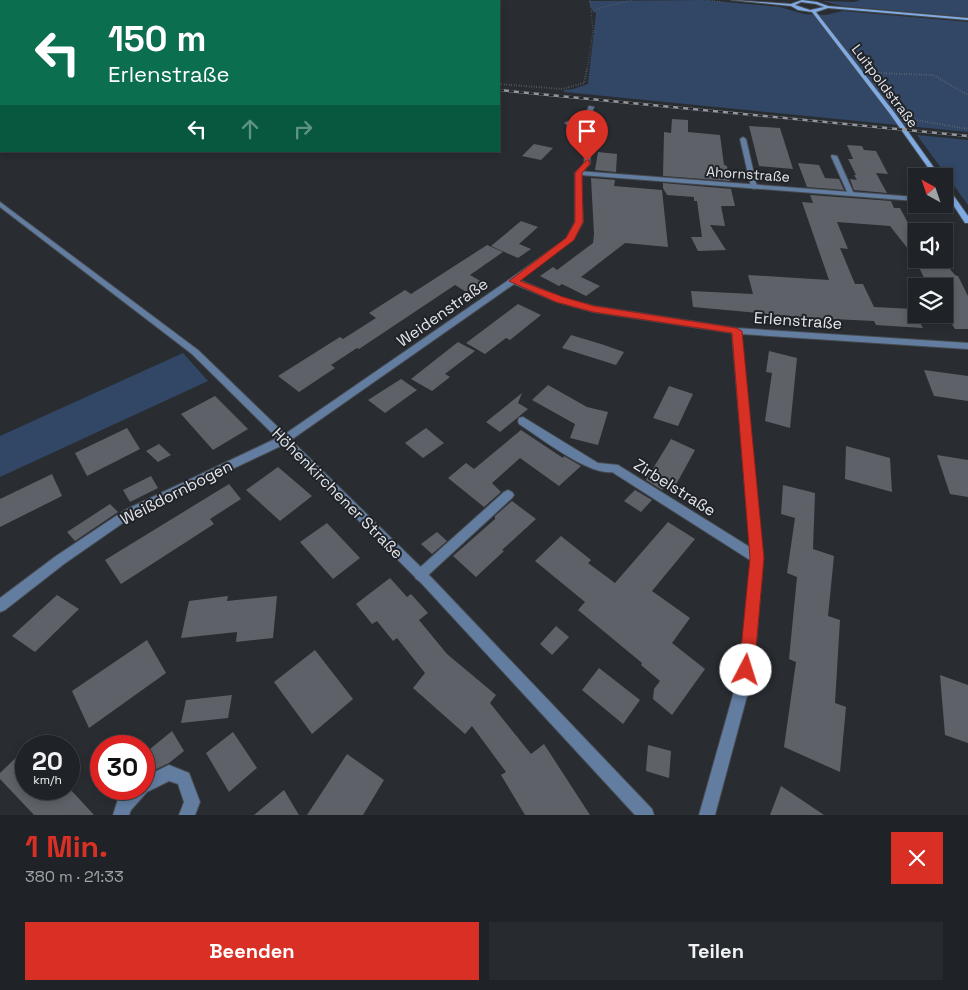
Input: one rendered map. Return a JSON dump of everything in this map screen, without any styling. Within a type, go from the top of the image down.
[{"type":"street","points":[[733,0],[792,5],[813,11],[825,10],[827,7]]},
{"type":"street","points":[[792,5],[795,2],[806,1],[822,4],[827,7],[968,19]]},
{"type":"street","name":"Luitpoldstraße","points":[[813,11],[931,168]]},
{"type":"street","points":[[588,131],[576,129],[568,123],[576,120],[586,120],[591,107]]},
{"type":"street","name":"Weidenstraße","points":[[285,439],[569,240],[579,222],[578,173],[587,164],[589,125],[586,120]]},
{"type":"street","points":[[743,139],[754,187]]},
{"type":"street","points":[[834,156],[851,194]]},
{"type":"street","name":"Ahornstraße","points":[[578,173],[908,198]]},
{"type":"street","points":[[953,199],[968,221]]},
{"type":"street","name":"Höhenkirchener Straße","points":[[0,204],[195,352],[285,439],[420,575],[646,815]]},
{"type":"street","name":"Erlenstraße","points":[[513,281],[560,300],[593,309],[736,331],[968,346]]},
{"type":"street","points":[[708,815],[746,670],[757,558],[736,331]]},
{"type":"street","name":"Zirbelstraße","points":[[523,421],[594,466],[604,469],[614,468],[757,558]]},
{"type":"street","name":"Weißdornbogen","points":[[0,606],[60,560],[129,513],[285,439]]},
{"type":"street","points":[[420,575],[508,495]]},
{"type":"street","points":[[155,780],[170,773],[184,778],[192,802],[188,815]]},
{"type":"street","points":[[121,815],[124,805],[129,800]]},
{"type":"path","points":[[500,84],[562,89],[584,84],[591,47],[593,12],[590,0]]},
{"type":"path","points":[[593,12],[600,8],[633,0]]},
{"type":"path","points":[[875,73],[933,76],[968,95]]},
{"type":"path","points":[[917,120],[968,129]]},
{"type":"shaded area","points":[[703,0],[780,7],[804,14],[826,15],[843,11],[968,22],[968,132],[564,92],[564,90],[588,84],[596,13],[592,10],[589,1]]},
{"type":"shaded area","points":[[860,0],[968,0],[968,17],[842,6],[822,1],[854,2]]},
{"type":"shaded area","points":[[917,135],[968,140],[968,205],[953,184],[953,168],[941,168]]},
{"type":"shaded area","points":[[183,353],[208,381],[0,477],[0,436]]},
{"type":"building","points":[[672,119],[688,120],[688,132],[720,135],[724,165],[727,166],[730,181],[663,176],[664,132],[671,133]]},
{"type":"building","points":[[749,126],[780,128],[793,169],[759,166]]},
{"type":"building","points":[[534,144],[553,148],[541,160],[522,156]]},
{"type":"building","points":[[847,145],[862,146],[864,150],[876,151],[888,174],[876,173],[887,193],[854,190],[850,179],[857,180],[848,159],[853,159]]},
{"type":"building","points":[[598,152],[617,154],[616,172],[595,170]]},
{"type":"building","points":[[798,163],[819,165],[825,178],[839,179],[844,190],[807,187]]},
{"type":"building","points":[[591,178],[615,180],[614,186],[662,190],[668,247],[625,243],[581,277],[600,286],[586,296],[562,284],[559,286],[540,276],[553,267],[557,270],[593,243]]},
{"type":"building","points":[[663,183],[731,189],[735,206],[721,206],[725,226],[710,225],[726,250],[698,251],[691,237],[702,237],[697,201],[694,201],[694,197],[667,195],[663,188]]},
{"type":"building","points":[[810,195],[891,201],[894,208],[900,208],[908,223],[908,249],[890,226],[837,222],[848,249],[840,248],[855,284],[863,284],[874,307],[908,309],[908,323],[920,323],[923,328],[876,325],[874,321],[811,318],[693,307],[691,291],[753,294],[748,275],[829,280],[802,202],[813,203]]},
{"type":"building","points":[[521,221],[538,227],[519,244],[531,249],[518,258],[491,246]]},
{"type":"building","points":[[487,245],[503,252],[470,275],[484,283],[468,293],[455,285],[359,349],[357,348],[331,365],[335,368],[299,392],[278,376],[340,337],[343,339],[376,318],[369,313],[405,290],[411,294]]},
{"type":"building","points":[[919,268],[949,268],[958,276],[968,296],[968,329],[955,329],[951,323],[953,323],[953,278],[924,278]]},
{"type":"building","points":[[518,304],[541,315],[510,340],[506,338],[485,354],[466,343]]},
{"type":"building","points":[[571,335],[624,352],[616,365],[562,348]]},
{"type":"building","points":[[458,342],[475,351],[445,374],[450,377],[432,391],[411,379]]},
{"type":"building","points":[[769,351],[797,358],[790,428],[765,421],[772,373],[766,372]]},
{"type":"building","points":[[924,370],[968,376],[968,401],[934,396]]},
{"type":"building","points":[[401,379],[417,390],[385,413],[368,400]]},
{"type":"building","points":[[548,385],[587,407],[608,412],[598,445],[570,438],[575,424],[532,400]]},
{"type":"building","points":[[669,386],[693,394],[678,426],[653,418]]},
{"type":"building","points":[[522,393],[518,403],[528,409],[500,432],[486,422]]},
{"type":"building","points":[[215,396],[248,429],[213,450],[181,414]]},
{"type":"building","points":[[127,428],[140,449],[87,476],[75,453]]},
{"type":"building","points":[[426,428],[444,443],[423,458],[405,443]]},
{"type":"building","points":[[521,430],[563,458],[564,456],[581,466],[559,486],[520,458],[492,483],[501,492],[484,507],[448,478],[466,463],[474,469]]},
{"type":"building","points":[[671,439],[695,450],[673,490],[665,486],[662,490],[646,480]]},
{"type":"building","points":[[159,444],[171,455],[158,462],[146,451]]},
{"type":"building","points":[[846,446],[890,458],[892,492],[845,479]]},
{"type":"building","points":[[937,455],[968,460],[968,497],[950,494]]},
{"type":"building","points":[[278,467],[312,496],[280,521],[246,490]]},
{"type":"building","points":[[52,474],[62,496],[0,527],[0,499]]},
{"type":"building","points":[[151,476],[158,488],[130,502],[123,490]]},
{"type":"building","points":[[229,484],[241,499],[210,519],[214,524],[121,584],[105,560]]},
{"type":"building","points":[[783,485],[815,493],[813,549],[834,556],[828,616],[840,620],[835,703],[846,707],[840,772],[784,747],[796,662],[789,659],[797,577],[787,573],[795,518],[781,514]]},
{"type":"building","points":[[635,490],[652,500],[641,512],[624,501]]},
{"type":"building","points":[[512,501],[536,519],[476,577],[453,556],[495,519],[495,516]]},
{"type":"building","points":[[110,504],[118,512],[75,541],[67,532]]},
{"type":"building","points":[[668,522],[695,539],[652,591],[690,618],[672,643],[705,669],[672,715],[653,699],[654,689],[660,681],[641,665],[642,663],[578,610],[585,602],[535,561],[561,536],[591,560],[588,563],[615,583]]},
{"type":"building","points":[[327,523],[360,558],[333,579],[300,542]]},
{"type":"building","points":[[437,532],[447,541],[432,554],[421,544]]},
{"type":"building","points":[[390,578],[407,597],[411,594],[428,613],[419,620],[447,654],[496,695],[490,703],[531,754],[544,744],[590,815],[525,815],[501,775],[506,772],[472,726],[465,734],[413,688],[425,673],[397,638],[393,641],[377,621],[372,624],[356,604]]},
{"type":"building","points":[[57,595],[79,609],[35,652],[12,636]]},
{"type":"building","points":[[228,596],[227,601],[277,596],[273,638],[236,642],[237,632],[181,638],[189,601]]},
{"type":"building","points":[[556,626],[569,637],[552,655],[540,644]]},
{"type":"building","points":[[147,640],[166,673],[89,728],[72,691]]},
{"type":"building","points":[[315,650],[353,699],[312,734],[274,682]]},
{"type":"building","points":[[599,668],[640,700],[623,724],[582,690]]},
{"type":"building","points":[[940,675],[968,685],[968,743],[945,735]]},
{"type":"building","points":[[232,695],[228,718],[181,723],[186,700]]},
{"type":"building","points":[[172,731],[184,751],[169,763],[155,770],[155,745]]},
{"type":"building","points":[[233,732],[257,768],[229,792],[206,753]]},
{"type":"building","points":[[648,745],[671,751],[669,778],[646,771]]},
{"type":"building","points":[[347,754],[384,780],[363,815],[307,815]]},
{"type":"building","points":[[15,759],[15,795],[0,779],[0,773]]},
{"type":"building","points":[[781,786],[824,815],[770,815]]},
{"type":"building","points":[[284,790],[299,815],[254,815]]},
{"type":"building","points":[[20,800],[80,800],[94,815],[34,815]]},
{"type":"railway","points":[[500,90],[968,136]]},
{"type":"route","points":[[587,161],[587,164],[578,173],[579,222],[569,240],[513,281],[560,300],[593,309],[736,331],[757,558],[746,670]]}]
